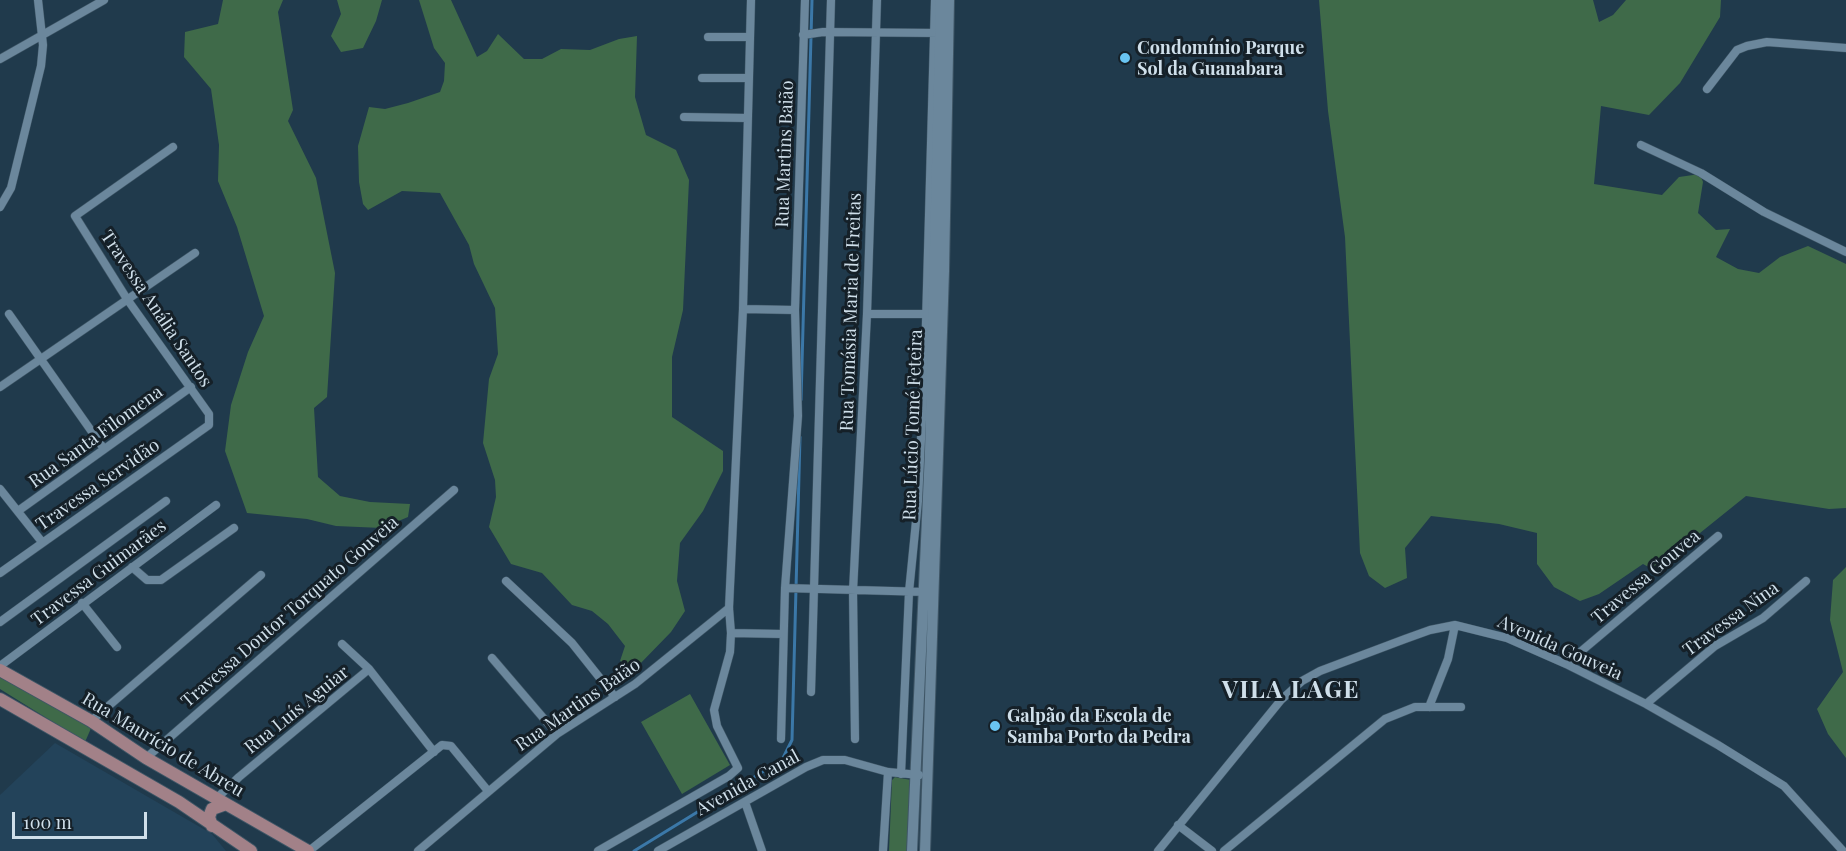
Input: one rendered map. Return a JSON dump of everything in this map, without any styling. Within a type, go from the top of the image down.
[{"type":"main road","name":"Rua Lúcio Tomé Feteira","points":[[925,851],[928,775],[928,592],[941,0]]},
{"type":"main road","name":"Rua Lúcio Tomé Feteira","points":[[941,33],[950,0]]},
{"type":"main road","name":"Rua Lúcio Tomé Feteira","points":[[912,851],[928,592]]},
{"type":"main road","name":"Rua Maurício de Abreu","points":[[0,668],[91,721],[146,758],[309,851]]},
{"type":"main road","points":[[0,699],[191,810],[251,851]]},
{"type":"main road","points":[[191,810],[205,805],[205,791]]},
{"type":"main road","points":[[212,826],[209,817],[212,809],[222,801]]},
{"type":"street","points":[[0,207],[11,188],[41,66],[42,36],[38,0]]},
{"type":"street","points":[[0,59],[105,0]]},
{"type":"street","name":"Rua Martins Baião","points":[[734,772],[738,765],[717,726],[714,710],[730,652],[731,633],[729,608],[743,309],[751,0]]},
{"type":"street","name":"Rua Martins Baião","points":[[781,740],[785,588],[798,416],[795,310],[807,34],[805,0]]},
{"type":"street","points":[[811,693],[810,590],[826,32],[831,0]]},
{"type":"street","name":"Rua Tomásia Maria de Freitas","points":[[855,739],[853,591],[867,314],[877,0]]},
{"type":"street","points":[[807,34],[826,32],[876,35],[941,33],[935,0]]},
{"type":"street","points":[[708,37],[750,37]]},
{"type":"street","points":[[1707,89],[1737,50],[1747,46],[1767,42],[1846,48]]},
{"type":"street","points":[[702,78],[748,78]]},
{"type":"street","points":[[684,117],[748,118]]},
{"type":"street","points":[[1641,145],[1701,173],[1764,212],[1846,252]]},
{"type":"street","name":"Travessa Anália Santos","points":[[173,147],[75,216],[127,299],[191,387],[211,420]]},
{"type":"street","points":[[0,387],[195,253]]},
{"type":"street","points":[[743,309],[795,310]]},
{"type":"street","points":[[9,314],[104,449]]},
{"type":"street","points":[[867,314],[934,314],[909,592],[901,774]]},
{"type":"street","name":"Rua Santa Filomena","points":[[18,511],[191,387]]},
{"type":"street","name":"Travessa Servidão","points":[[0,573],[202,430],[211,420]]},
{"type":"street","points":[[0,489],[42,542]]},
{"type":"street","name":"Travessa Doutor Torquato Gouveia","points":[[146,758],[454,490]]},
{"type":"street","points":[[0,622],[166,501]]},
{"type":"street","name":"Travessa Guimarães","points":[[0,668],[82,603],[216,505]]},
{"type":"street","points":[[132,567],[147,580],[161,580],[234,528]]},
{"type":"street","name":"Travessa Gouvea","points":[[1566,664],[1718,536]]},
{"type":"street","points":[[91,721],[261,575]]},
{"type":"street","points":[[506,581],[572,643],[615,697]]},
{"type":"street","name":"Travessa Nina","points":[[1646,704],[1715,646],[1763,618],[1806,581]]},
{"type":"street","points":[[785,588],[928,592]]},
{"type":"street","points":[[82,603],[117,648]]},
{"type":"street","name":"Rua Martins Baião","points":[[418,851],[557,734],[664,663],[729,608]]},
{"type":"street","points":[[1429,707],[1448,659],[1455,625]]},
{"type":"street","name":"Avenida Gouveia","points":[[1158,851],[1281,700],[1302,681],[1320,671],[1422,633],[1455,625],[1507,638],[1566,664],[1646,704],[1772,776],[1784,786],[1843,851]]},
{"type":"street","points":[[731,633],[783,634]]},
{"type":"street","points":[[342,644],[369,669],[434,752]]},
{"type":"street","points":[[492,658],[557,734]]},
{"type":"street","name":"Rua Luís Aguiar","points":[[222,801],[239,777],[369,669]]},
{"type":"street","points":[[1224,851],[1371,729],[1402,710],[1461,707]]},
{"type":"street","points":[[309,851],[447,744],[488,791]]},
{"type":"street","name":"Avenida Canal","points":[[658,851],[806,767],[823,760],[835,759],[901,774],[928,775]]},
{"type":"street","name":"Avenida Canal","points":[[598,851],[734,772]]},
{"type":"street","points":[[883,851],[888,772]]},
{"type":"street","points":[[745,802],[762,851]]},
{"type":"street","points":[[1178,825],[1212,851]]},
{"type":"shaded area","points":[[55,743],[212,834],[226,851],[0,851],[0,795]]},
{"type":"green space","points":[[223,0],[283,0],[278,12],[293,110],[288,121],[316,178],[335,273],[327,397],[314,408],[318,477],[340,496],[370,502],[410,504],[408,517],[382,528],[336,526],[307,519],[247,513],[225,451],[231,405],[248,352],[264,316],[237,227],[218,181],[219,145],[211,89],[184,57],[185,32],[218,24]]},
{"type":"green space","points":[[337,0],[382,0],[376,21],[363,48],[341,52],[331,36],[341,14]]},
{"type":"green space","points":[[419,0],[451,0],[477,57],[487,51],[498,34],[524,59],[542,59],[561,49],[590,50],[619,39],[637,36],[635,97],[646,135],[676,150],[689,180],[683,310],[672,357],[672,417],[723,451],[723,471],[703,511],[680,543],[677,581],[685,611],[671,632],[637,667],[620,661],[625,646],[608,624],[592,611],[572,605],[542,573],[511,564],[489,527],[496,497],[495,480],[483,443],[489,379],[498,354],[495,308],[474,264],[469,245],[440,193],[402,191],[368,210],[363,204],[359,182],[358,146],[369,107],[385,109],[440,92],[444,81],[445,63],[434,48]]},
{"type":"green space","points":[[1319,0],[1593,0],[1599,22],[1613,15],[1626,0],[1721,0],[1720,17],[1680,83],[1649,115],[1601,106],[1594,184],[1662,195],[1679,177],[1700,174],[1703,182],[1698,213],[1716,230],[1730,229],[1716,257],[1738,269],[1759,273],[1780,257],[1808,246],[1846,264],[1846,508],[1829,509],[1746,496],[1654,570],[1643,564],[1599,594],[1580,601],[1554,587],[1537,564],[1537,533],[1499,524],[1431,516],[1405,548],[1407,578],[1385,588],[1369,576],[1360,553],[1345,237],[1328,111]]},
{"type":"green space","points":[[1846,567],[1846,758],[1828,734],[1817,709],[1843,672],[1830,620],[1833,580]]},
{"type":"green space","points":[[0,673],[92,726],[85,742],[0,689]]},
{"type":"green space","points":[[690,694],[730,765],[682,794],[641,722]]},
{"type":"green space","points":[[895,777],[911,780],[908,851],[889,851],[892,780]]},
{"type":"waterway","points":[[801,400],[812,0]]},
{"type":"waterway","points":[[634,851],[782,760],[792,740],[800,437]]},
{"type":"place","name":"Condomínio Parque Sol da Guanabara","points":[[1125,58]]},
{"type":"place","name":"Galpão da Escola de Samba Porto da Pedra","points":[[995,726]]},
{"type":"district","name":"VILA LAGE","points":[[1291,691]]}]
